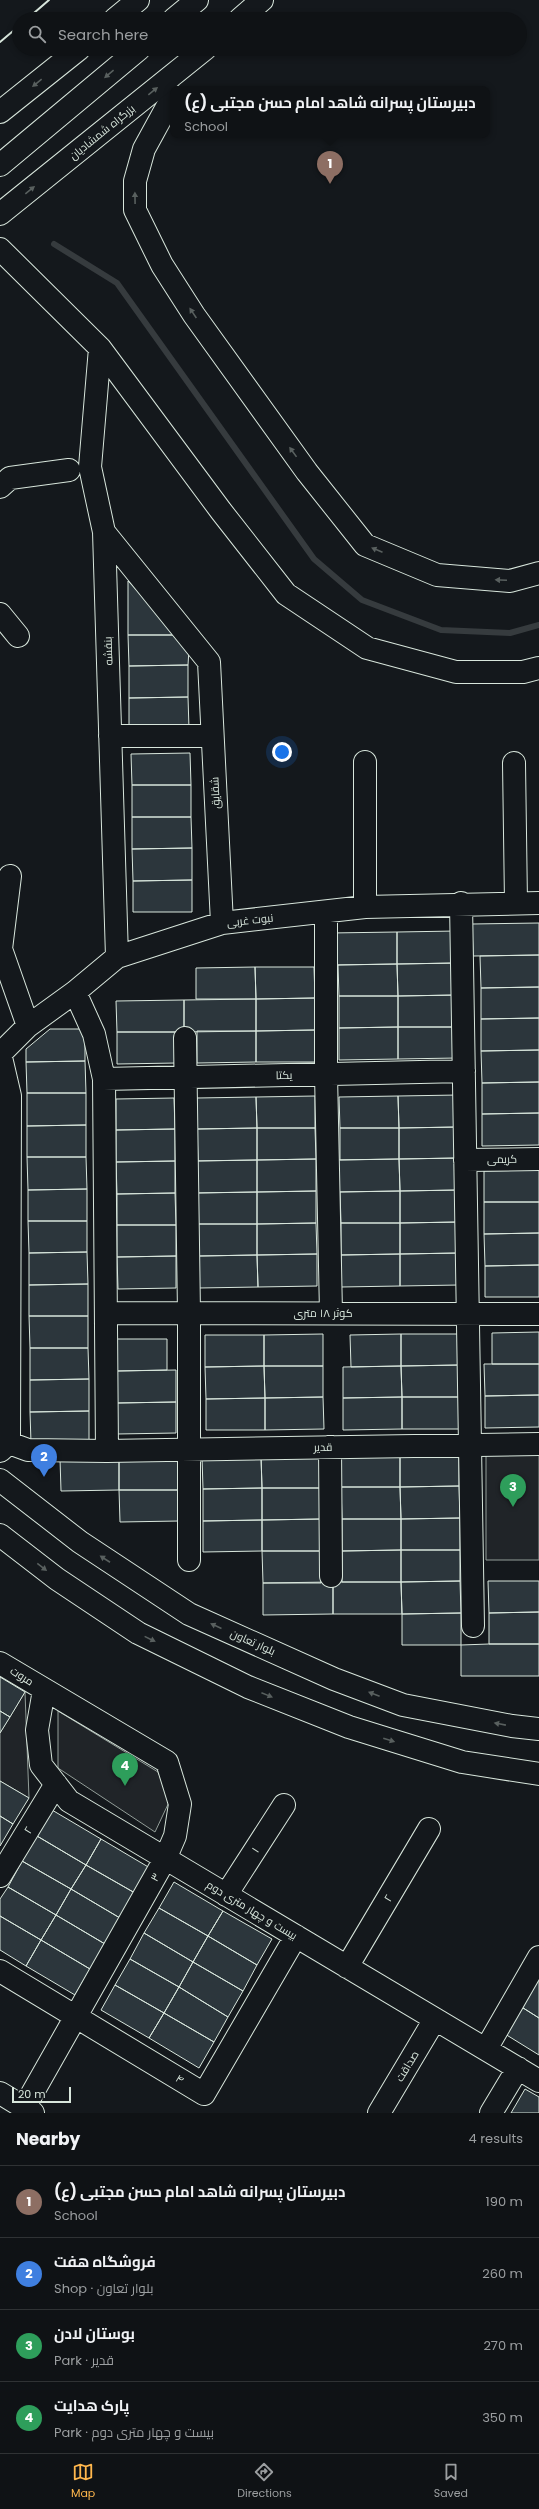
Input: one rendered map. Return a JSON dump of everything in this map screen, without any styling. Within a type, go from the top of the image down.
[{"type":"main road","points":[[123,12],[138,0]]},
{"type":"main road","points":[[182,12],[197,0]]},
{"type":"main road","points":[[248,12],[262,0]]},
{"type":"main road","points":[[0,112],[70,56]]},
{"type":"main road","points":[[0,165],[131,56]]},
{"type":"main road","name":"بزرگراه شمشادیان","points":[[0,214],[197,56]]},
{"type":"main road","points":[[179,86],[199,56]]},
{"type":"main road","points":[[170,101],[144,149],[135,181],[135,210],[162,265],[215,345],[307,472],[365,545],[438,576],[510,581],[539,573]]},
{"type":"main road","points":[[0,250],[100,348],[221,511],[286,594],[367,648],[456,672],[523,672],[539,668]]},
{"type":"main road","name":"بنفشه","points":[[100,348],[90,467],[104,532],[117,957]]},
{"type":"main road","points":[[0,486],[10,478],[69,470]]},
{"type":"main road","name":"شقایق","points":[[104,532],[209,662],[222,923]]},
{"type":"main road","points":[[0,614],[18,636]]},
{"type":"main road","points":[[110,736],[212,736]]},
{"type":"main road","points":[[365,762],[365,907]]},
{"type":"main road","points":[[514,763],[516,903]]},
{"type":"main road","points":[[10,876],[1,949],[28,1026]]},
{"type":"main road","points":[[461,903],[473,1626]]},
{"type":"main road","name":"نبوت غربی","points":[[0,1054],[28,1026],[75,992],[117,957],[222,923],[365,907],[461,903],[539,903]]},
{"type":"main road","points":[[326,912],[326,1074],[331,1313]]},
{"type":"main road","points":[[75,992],[94,1034],[104,1079],[107,1451]]},
{"type":"main road","points":[[185,1038],[189,1313],[189,1560]]},
{"type":"main road","points":[[0,1054],[10,1096],[4,1447]]},
{"type":"main road","name":"یکتا","points":[[104,1079],[464,1071]]},
{"type":"main road","name":"کریمی","points":[[465,1160],[539,1158]]},
{"type":"main road","name":"کوثر ۱۸ متری","points":[[107,1313],[539,1314]]},
{"type":"main road","name":"قدیر","points":[[4,1447],[28,1450],[107,1451],[539,1444]]},
{"type":"main road","points":[[330,1447],[332,1576]]},
{"type":"main road","name":"بلوار تعاون","points":[[0,1480],[80,1542],[189,1614],[334,1678],[403,1705],[512,1726],[539,1729]]},
{"type":"main road","points":[[5,1540],[58,1579],[138,1633],[248,1687],[349,1727],[462,1762],[539,1774]]},
{"type":"main road","name":"مروت","points":[[0,1663],[44,1690]]},
{"type":"main road","name":"بیست و چهار متری دوم","points":[[44,1690],[37,1730],[41,1765],[69,1801],[539,2081]]},
{"type":"main road","name":"۳","points":[[29,2110],[76,2016],[165,1858],[175,1836],[180,1804],[167,1762],[44,1690]]},
{"type":"main road","name":"۲","points":[[0,1876],[56,1784]]},
{"type":"main road","name":"۱","points":[[226,1895],[284,1805]]},
{"type":"main road","name":"۲","points":[[348,1967],[429,1829]]},
{"type":"main road","name":"۴","points":[[0,1971],[204,2094],[296,1936]]},
{"type":"main road","points":[[486,2049],[539,1957]]},
{"type":"main road","name":"صداقت","points":[[379,2113],[436,2019]]},
{"type":"main road","points":[[491,2113],[518,2068]]},
{"type":"main road","points":[[0,2093],[29,2110]]},
{"type":"shaded area","points":[[486,1454],[539,1454],[539,1560],[486,1560]]},
{"type":"shaded area","points":[[25,1692],[29,1798],[0,1781],[0,1733]]},
{"type":"shaded area","points":[[58,1711],[158,1772],[170,1800],[155,1832],[58,1768]]},
{"type":"building","points":[[128,581],[180,635],[128,635]]},
{"type":"building","points":[[128,635],[180,635],[189,649],[188,665],[129,666]]},
{"type":"building","points":[[188,665],[188,697],[129,698],[129,666]]},
{"type":"building","points":[[188,697],[189,729],[129,730],[129,698]]},
{"type":"building","points":[[190,753],[191,785],[132,785],[131,754]]},
{"type":"building","points":[[132,785],[191,785],[191,817],[132,817]]},
{"type":"building","points":[[132,817],[191,817],[192,848],[132,849]]},
{"type":"building","points":[[192,848],[192,880],[133,881],[132,849]]},
{"type":"building","points":[[192,880],[192,912],[133,912],[133,881]]},
{"type":"building","points":[[539,923],[539,955],[473,956],[472,924]]},
{"type":"building","points":[[456,931],[456,963],[397,964],[397,932]]},
{"type":"building","points":[[397,932],[397,964],[331,965],[330,933]]},
{"type":"building","points":[[539,955],[539,987],[481,988],[480,956]]},
{"type":"building","points":[[456,963],[457,995],[398,996],[397,964]]},
{"type":"building","points":[[397,964],[398,996],[339,996],[338,965]]},
{"type":"building","points":[[255,967],[256,999],[196,999],[196,968]]},
{"type":"building","points":[[255,967],[314,967],[315,998],[256,999]]},
{"type":"building","points":[[539,987],[539,1018],[481,1019],[481,988]]},
{"type":"building","points":[[457,995],[457,1027],[398,1027],[398,996]]},
{"type":"building","points":[[339,996],[398,996],[398,1027],[339,1028]]},
{"type":"building","points":[[315,998],[315,1030],[256,1031],[256,999]]},
{"type":"building","points":[[256,999],[256,1031],[184,1032],[184,1000]]},
{"type":"building","points":[[184,1000],[184,1032],[117,1032],[116,1001]]},
{"type":"building","points":[[539,1018],[539,1050],[481,1051],[481,1019]]},
{"type":"building","points":[[398,1027],[398,1059],[339,1060],[339,1028]]},
{"type":"building","points":[[398,1027],[457,1027],[457,1058],[398,1059]]},
{"type":"building","points":[[50,1029],[85,1029],[85,1061],[26,1062],[26,1049]]},
{"type":"building","points":[[315,1030],[315,1062],[256,1062],[256,1031]]},
{"type":"building","points":[[197,1031],[256,1031],[256,1062],[197,1063]]},
{"type":"building","points":[[117,1032],[176,1032],[177,1063],[117,1064]]},
{"type":"building","points":[[539,1050],[539,1082],[482,1083],[481,1051]]},
{"type":"building","points":[[85,1061],[86,1093],[27,1093],[26,1062]]},
{"type":"building","points":[[539,1082],[539,1113],[482,1114],[482,1083]]},
{"type":"building","points":[[27,1093],[86,1093],[86,1125],[27,1126]]},
{"type":"building","points":[[458,1095],[458,1127],[399,1128],[398,1096]]},
{"type":"building","points":[[315,1096],[315,1128],[257,1128],[256,1097]]},
{"type":"building","points":[[398,1096],[399,1128],[340,1128],[339,1097]]},
{"type":"building","points":[[256,1097],[257,1128],[197,1129],[197,1098]]},
{"type":"building","points":[[174,1098],[175,1129],[116,1130],[116,1099]]},
{"type":"building","points":[[539,1113],[539,1145],[482,1146],[482,1114]]},
{"type":"building","points":[[86,1125],[86,1157],[27,1157],[27,1126]]},
{"type":"building","points":[[458,1127],[458,1158],[399,1159],[399,1128]]},
{"type":"building","points":[[257,1128],[315,1128],[316,1159],[257,1160]]},
{"type":"building","points":[[257,1128],[257,1160],[198,1161],[197,1129]]},
{"type":"building","points":[[340,1128],[399,1128],[399,1159],[340,1160]]},
{"type":"building","points":[[175,1129],[175,1161],[116,1162],[116,1130]]},
{"type":"building","points":[[27,1157],[86,1157],[87,1189],[28,1190]]},
{"type":"building","points":[[458,1158],[459,1190],[400,1191],[399,1159]]},
{"type":"building","points":[[316,1159],[316,1191],[257,1192],[257,1160]]},
{"type":"building","points":[[399,1159],[400,1191],[333,1192],[332,1160]]},
{"type":"building","points":[[257,1160],[257,1192],[190,1193],[190,1161]]},
{"type":"building","points":[[175,1161],[175,1193],[117,1194],[116,1162]]},
{"type":"building","points":[[539,1170],[539,1202],[484,1202],[484,1171]]},
{"type":"building","points":[[87,1189],[87,1221],[28,1221],[28,1190]]},
{"type":"building","points":[[459,1190],[459,1222],[400,1223],[400,1191]]},
{"type":"building","points":[[316,1191],[316,1223],[257,1224],[257,1192]]},
{"type":"building","points":[[400,1191],[400,1223],[341,1223],[340,1192]]},
{"type":"building","points":[[257,1192],[257,1224],[198,1224],[198,1193]]},
{"type":"building","points":[[175,1193],[176,1225],[117,1225],[117,1194]]},
{"type":"building","points":[[484,1202],[539,1202],[539,1233],[484,1234]]},
{"type":"building","points":[[28,1221],[87,1221],[87,1252],[29,1253]]},
{"type":"building","points":[[459,1222],[459,1253],[400,1254],[400,1223]]},
{"type":"building","points":[[316,1223],[317,1254],[257,1255],[257,1224]]},
{"type":"building","points":[[341,1223],[400,1223],[400,1254],[341,1255]]},
{"type":"building","points":[[198,1224],[257,1224],[257,1255],[199,1256]]},
{"type":"building","points":[[117,1225],[176,1225],[176,1256],[117,1257]]},
{"type":"building","points":[[539,1233],[539,1265],[485,1266],[484,1234]]},
{"type":"building","points":[[87,1252],[88,1284],[29,1285],[29,1253]]},
{"type":"building","points":[[459,1253],[459,1285],[400,1286],[400,1254]]},
{"type":"building","points":[[317,1254],[317,1286],[258,1287],[257,1255]]},
{"type":"building","points":[[400,1254],[400,1286],[341,1287],[341,1255]]},
{"type":"building","points":[[257,1255],[258,1287],[199,1288],[199,1256]]},
{"type":"building","points":[[176,1256],[176,1288],[118,1289],[117,1257]]},
{"type":"building","points":[[539,1265],[539,1297],[485,1297],[485,1266]]},
{"type":"building","points":[[88,1284],[88,1316],[29,1316],[29,1285]]},
{"type":"building","points":[[29,1316],[88,1316],[88,1348],[30,1348]]},
{"type":"building","points":[[539,1332],[539,1364],[492,1364],[492,1333]]},
{"type":"building","points":[[323,1334],[323,1366],[264,1366],[264,1335]]},
{"type":"building","points":[[401,1334],[460,1334],[460,1365],[401,1366]]},
{"type":"building","points":[[401,1334],[401,1366],[351,1367],[350,1335]]},
{"type":"building","points":[[205,1335],[264,1335],[264,1366],[205,1367]]},
{"type":"building","points":[[116,1339],[167,1339],[167,1370],[117,1371]]},
{"type":"building","points":[[30,1348],[88,1348],[89,1379],[30,1380]]},
{"type":"building","points":[[484,1364],[539,1364],[539,1395],[485,1396]]},
{"type":"building","points":[[460,1365],[461,1397],[402,1397],[401,1366]]},
{"type":"building","points":[[264,1366],[323,1366],[323,1397],[265,1398]]},
{"type":"building","points":[[264,1366],[265,1398],[206,1399],[205,1367]]},
{"type":"building","points":[[401,1366],[402,1397],[343,1398],[343,1367]]},
{"type":"building","points":[[176,1370],[176,1402],[117,1403],[117,1371]]},
{"type":"building","points":[[89,1379],[89,1411],[30,1412],[30,1380]]},
{"type":"building","points":[[539,1395],[539,1427],[485,1428],[485,1396]]},
{"type":"building","points":[[323,1397],[324,1429],[265,1430],[265,1398]]},
{"type":"building","points":[[402,1397],[461,1397],[461,1429],[402,1429]]},
{"type":"building","points":[[402,1397],[402,1429],[343,1430],[343,1398]]},
{"type":"building","points":[[265,1398],[265,1430],[206,1430],[206,1399]]},
{"type":"building","points":[[176,1402],[176,1433],[117,1434],[117,1403]]},
{"type":"building","points":[[89,1411],[89,1443],[31,1443],[30,1412]]},
{"type":"building","points":[[400,1455],[459,1455],[459,1486],[400,1487]]},
{"type":"building","points":[[400,1455],[400,1487],[341,1487],[341,1456]]},
{"type":"building","points":[[261,1456],[320,1456],[320,1488],[262,1488]]},
{"type":"building","points":[[261,1456],[262,1488],[203,1489],[202,1457]]},
{"type":"building","points":[[119,1458],[178,1458],[178,1490],[119,1490]]},
{"type":"building","points":[[119,1458],[119,1490],[61,1491],[60,1459]]},
{"type":"building","points":[[459,1486],[460,1518],[401,1519],[400,1487]]},
{"type":"building","points":[[341,1487],[400,1487],[401,1519],[342,1519]]},
{"type":"building","points":[[262,1488],[320,1488],[321,1519],[262,1520]]},
{"type":"building","points":[[262,1488],[262,1520],[203,1521],[203,1489]]},
{"type":"building","points":[[119,1490],[178,1490],[179,1521],[120,1522]]},
{"type":"building","points":[[460,1518],[460,1550],[401,1550],[401,1519]]},
{"type":"building","points":[[321,1519],[321,1551],[262,1551],[262,1520]]},
{"type":"building","points":[[342,1519],[401,1519],[401,1550],[342,1551]]},
{"type":"building","points":[[262,1520],[262,1551],[203,1552],[203,1521]]},
{"type":"building","points":[[401,1550],[460,1550],[460,1581],[401,1582]]},
{"type":"building","points":[[401,1550],[401,1582],[342,1582],[342,1551]]},
{"type":"building","points":[[262,1551],[321,1551],[321,1583],[263,1583]]},
{"type":"building","points":[[460,1581],[461,1613],[402,1614],[401,1582]]},
{"type":"building","points":[[488,1581],[539,1581],[539,1612],[489,1613]]},
{"type":"building","points":[[333,1582],[333,1614],[263,1615],[263,1583]]},
{"type":"building","points":[[333,1582],[401,1582],[402,1614],[333,1614]]},
{"type":"building","points":[[539,1612],[539,1644],[489,1644],[489,1613]]},
{"type":"building","points":[[461,1613],[461,1645],[402,1645],[402,1614]]},
{"type":"building","points":[[539,1644],[539,1676],[461,1676],[461,1645]]},
{"type":"building","points":[[0,1677],[25,1692],[10,1717],[0,1711]]},
{"type":"building","points":[[0,1711],[10,1717],[0,1733]]},
{"type":"building","points":[[0,1781],[29,1798],[13,1824],[0,1816]]},
{"type":"building","points":[[52,1810],[101,1839],[86,1865],[37,1836]]},
{"type":"building","points":[[0,1816],[13,1824],[0,1846]]},
{"type":"building","points":[[37,1836],[86,1865],[71,1889],[22,1861]]},
{"type":"building","points":[[101,1839],[150,1868],[135,1893],[86,1865]]},
{"type":"building","points":[[22,1861],[71,1889],[56,1915],[8,1887]]},
{"type":"building","points":[[86,1865],[135,1893],[120,1918],[71,1889]]},
{"type":"building","points":[[174,1882],[223,1911],[208,1936],[159,1908]]},
{"type":"building","points":[[8,1887],[56,1915],[41,1940],[0,1916],[0,1899]]},
{"type":"building","points":[[71,1889],[120,1918],[105,1944],[56,1915]]},
{"type":"building","points":[[159,1908],[208,1936],[193,1962],[144,1933]]},
{"type":"building","points":[[223,1911],[272,1939],[257,1965],[208,1936]]},
{"type":"building","points":[[56,1915],[105,1944],[90,1969],[41,1940]]},
{"type":"building","points":[[0,1916],[41,1940],[26,1966],[0,1950]]},
{"type":"building","points":[[144,1933],[193,1962],[179,1987],[130,1959]]},
{"type":"building","points":[[208,1936],[257,1965],[243,1991],[193,1962]]},
{"type":"building","points":[[41,1940],[90,1969],[75,1995],[26,1966]]},
{"type":"building","points":[[130,1959],[179,1987],[164,2013],[115,1985]]},
{"type":"building","points":[[193,1962],[243,1991],[228,2017],[179,1987]]},
{"type":"building","points":[[535,1979],[539,1981],[539,2018],[520,2006]]},
{"type":"building","points":[[115,1985],[164,2013],[149,2038],[101,2010]]},
{"type":"building","points":[[179,1987],[228,2017],[214,2042],[164,2013]]},
{"type":"building","points":[[520,2006],[539,2018],[539,2055],[505,2034]]},
{"type":"building","points":[[164,2013],[214,2042],[199,2068],[149,2038]]},
{"type":"building","points":[[525,2089],[539,2097],[539,2113],[511,2113]]},
{"type":"waterway","points":[[54,244],[117,283],[314,559],[362,600],[441,630],[510,633],[539,625]]},
{"type":"wall","points":[[35,12],[49,0]]},
{"type":"wall","points":[[0,42],[12,32]]},
{"type":"place","name":"دبیرستان پسرانه شاهد امام حسن مجتبی (ع)","points":[[330,184]]},
{"type":"place","name":"فروشگاه هفت","points":[[44,1477]]},
{"type":"place","name":"بوستان لادن","points":[[513,1507]]},
{"type":"place","name":"پارک‌ هدایت","points":[[125,1786]]}]
